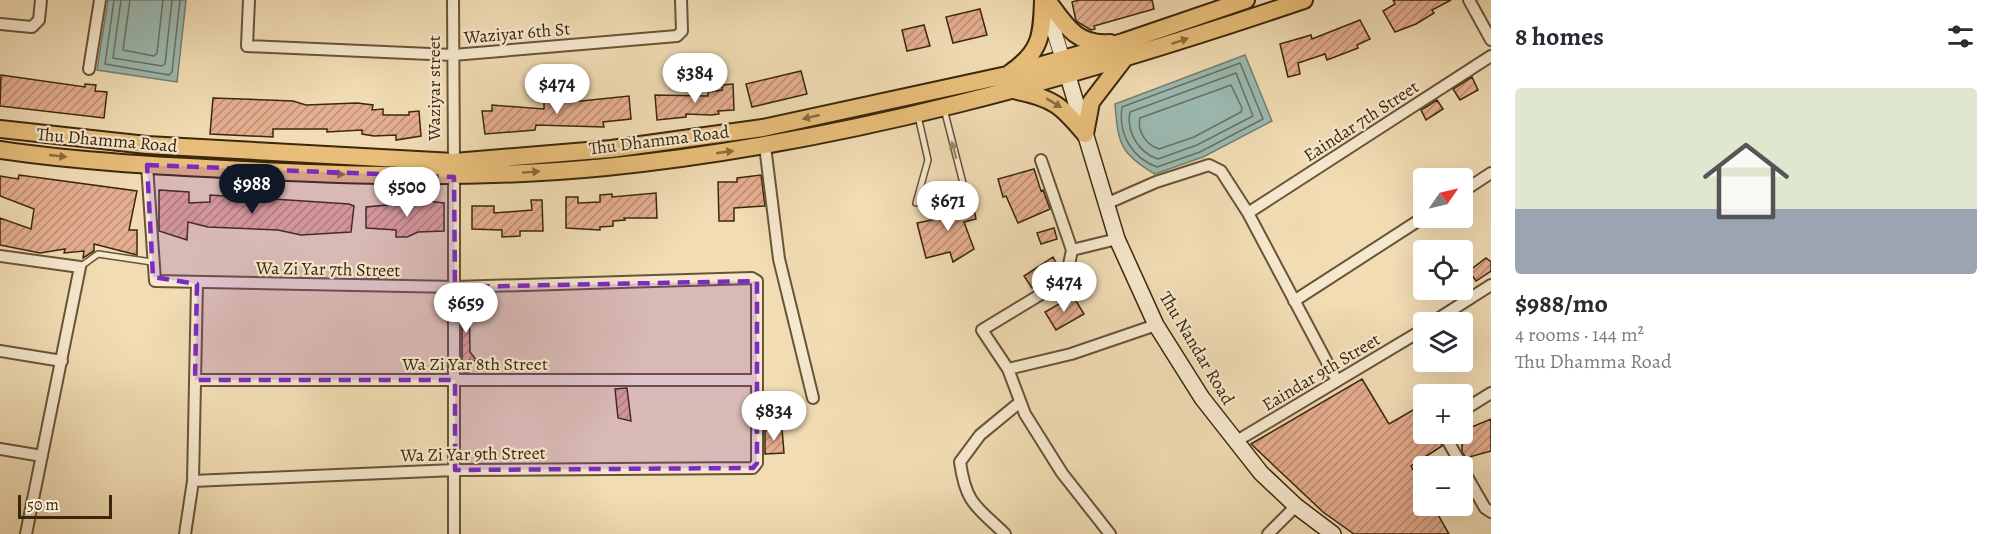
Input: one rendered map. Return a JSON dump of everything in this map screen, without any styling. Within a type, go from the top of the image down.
[{"type":"main road","points":[[1045,0],[1074,36],[1124,50],[1091,102],[1085,134]]},
{"type":"main road","points":[[1045,0],[1042,36],[1010,83],[1043,96],[1062,107],[1085,134]]},
{"type":"main road","name":"Thu Dhamma Road","points":[[1124,50],[1246,0]]},
{"type":"main road","name":"Thu Dhamma Road","points":[[0,129],[147,146],[454,169],[605,167],[765,146],[944,108],[1010,83],[1304,0]]},
{"type":"main road","name":"Thu Nandar Road","points":[[1065,68],[1108,203],[1117,239],[1156,325],[1202,399],[1261,473],[1296,506],[1333,534]]},
{"type":"main road","name":"Thu Dhamma Road","points":[[0,150],[147,165],[397,177],[763,128],[896,99],[1010,83]]},
{"type":"street","points":[[0,24],[32,27],[39,20],[41,0]]},
{"type":"street","points":[[89,69],[100,0]]},
{"type":"street","name":"Waziyar 6th St","points":[[249,0],[247,46],[453,55],[680,34],[681,0]]},
{"type":"street","name":"Waziyar street","points":[[453,0],[454,534]]},
{"type":"street","points":[[1045,0],[1065,68]]},
{"type":"street","points":[[1469,0],[1491,40]]},
{"type":"street","name":"Eaindar 7th Street","points":[[1248,213],[1491,56]]},
{"type":"street","points":[[765,146],[779,258],[813,398]]},
{"type":"street","points":[[1041,160],[1072,250],[1066,279],[982,330],[1008,369],[1020,402],[1062,473],[1110,534]]},
{"type":"street","points":[[147,165],[152,262]]},
{"type":"street","points":[[1108,203],[1156,182],[1209,165],[1221,171],[1248,213],[1337,381]]},
{"type":"street","points":[[1473,185],[1491,173]]},
{"type":"street","points":[[1294,300],[1413,224]]},
{"type":"street","points":[[1072,250],[1117,239]]},
{"type":"street","points":[[0,256],[80,267],[26,534]]},
{"type":"street","name":"Wa Zi Yar 7th Street","points":[[152,262],[155,281],[197,284],[455,287],[752,278],[757,281],[756,380]]},
{"type":"street","points":[[185,534],[193,482],[197,284]]},
{"type":"street","points":[[1449,312],[1491,285]]},
{"type":"street","points":[[1008,369],[1071,354],[1156,325]]},
{"type":"street","name":"Eaindar 9th Street","points":[[1236,442],[1413,336]]},
{"type":"street","points":[[0,351],[62,361]]},
{"type":"street","name":"Wa Zi Yar 8th Street","points":[[195,380],[756,380]]},
{"type":"street","name":"Wa Zi Yar 9th Street","points":[[193,482],[455,470],[753,468],[757,463],[756,380]]},
{"type":"street","points":[[1473,404],[1491,393]]},
{"type":"street","points":[[1005,534],[977,510],[964,489],[960,462],[980,435],[1020,402]]},
{"type":"street","points":[[0,449],[42,456]]},
{"type":"street","points":[[1473,485],[1490,512]]},
{"type":"street","points":[[1268,534],[1296,506]]},
{"type":"lane","points":[[918,114],[928,160],[916,203],[965,191],[944,108]]},
{"type":"lane","points":[[80,267],[98,254],[152,262]]},
{"type":"highlighted area","points":[[147,165],[454,177],[455,287],[757,281],[757,463],[753,468],[455,470],[455,380],[195,380],[197,284],[153,277]]},
{"type":"water","points":[[108,0],[186,0],[177,82],[97,70]]},
{"type":"water","points":[[1245,55],[1272,121],[1203,157],[1155,174],[1134,160],[1120,138],[1115,104]]},
{"type":"building","points":[[1079,0],[1152,0],[1154,9],[1094,26],[1095,29],[1091,30],[1076,21],[1072,2]]},
{"type":"building","points":[[1393,0],[1451,0],[1432,10],[1434,13],[1416,24],[1395,32],[1383,11],[1395,4]]},
{"type":"building","points":[[980,9],[987,35],[953,43],[946,17]]},
{"type":"building","points":[[1360,20],[1370,39],[1357,45],[1358,48],[1327,60],[1325,54],[1298,63],[1300,74],[1288,77],[1280,44],[1311,35],[1312,39]]},
{"type":"building","points":[[924,25],[930,46],[907,51],[902,30]]},
{"type":"building","points":[[801,71],[807,94],[752,107],[746,84]]},
{"type":"building","points":[[1,75],[85,87],[85,84],[96,85],[95,91],[107,92],[104,118],[0,106]]},
{"type":"building","points":[[1472,77],[1478,90],[1460,100],[1453,89]]},
{"type":"building","points":[[733,84],[734,110],[718,111],[719,114],[712,115],[686,114],[686,117],[657,120],[655,95],[708,96],[708,92],[722,90],[722,85]]},
{"type":"building","points":[[629,96],[631,119],[603,122],[604,127],[536,125],[535,130],[485,134],[482,111],[492,111],[492,105],[544,109],[544,97],[581,101]]},
{"type":"building","points":[[213,98],[293,101],[306,105],[357,103],[373,105],[372,110],[383,109],[383,115],[409,115],[409,112],[419,111],[421,136],[396,140],[396,135],[374,136],[362,134],[362,130],[327,132],[327,129],[273,129],[273,137],[210,134]]},
{"type":"building","points":[[1437,100],[1443,109],[1426,120],[1421,110]]},
{"type":"building","points":[[1034,169],[1050,209],[1018,223],[1006,196],[1003,197],[998,179]]},
{"type":"building","points":[[19,175],[137,191],[129,230],[137,230],[137,255],[94,244],[94,251],[83,258],[84,251],[64,253],[65,249],[40,253],[0,245],[0,218],[31,229],[34,209],[0,196],[0,176],[18,179]]},
{"type":"building","points":[[761,175],[765,206],[734,208],[734,221],[719,221],[718,182],[737,182],[737,178]]},
{"type":"building","points":[[159,190],[189,192],[189,203],[210,202],[210,195],[349,204],[354,206],[351,232],[301,235],[278,230],[208,227],[188,222],[187,240],[159,231]]},
{"type":"building","points":[[656,193],[657,218],[624,218],[625,220],[613,221],[613,226],[600,227],[600,230],[566,228],[566,197],[578,197],[578,203],[600,202],[600,195],[612,194],[612,197]]},
{"type":"building","points":[[419,200],[444,203],[444,231],[418,232],[407,237],[396,237],[396,230],[366,228],[366,207],[419,202]]},
{"type":"building","points":[[531,200],[542,200],[543,231],[520,231],[520,236],[502,237],[502,230],[472,229],[472,206],[494,206],[494,213],[532,210]]},
{"type":"building","points":[[956,201],[959,209],[973,205],[976,219],[964,222],[974,249],[953,262],[950,252],[926,258],[917,223],[941,218],[937,206]]},
{"type":"building","points":[[1054,228],[1057,239],[1041,244],[1037,233]]},
{"type":"building","points":[[1053,257],[1060,270],[1032,288],[1024,276]]},
{"type":"building","points":[[1486,258],[1491,262],[1491,271],[1476,281],[1473,277],[1473,268]]},
{"type":"building","points":[[367,267],[379,267],[379,278],[367,278]]},
{"type":"building","points":[[462,294],[469,294],[470,352],[477,361],[470,360],[469,372],[463,372]]},
{"type":"building","points":[[1073,296],[1084,314],[1056,330],[1045,312]]},
{"type":"building","points":[[1362,379],[1389,424],[1413,410],[1413,444],[1441,444],[1442,446],[1426,456],[1413,456],[1411,466],[1413,470],[1413,516],[1439,516],[1449,534],[1354,534],[1323,512],[1251,444]]},
{"type":"building","points":[[627,388],[631,421],[618,418],[615,389]]},
{"type":"building","points":[[1491,419],[1491,451],[1465,456],[1462,444],[1473,444],[1473,426]]},
{"type":"building","points":[[782,429],[784,453],[765,454],[765,430]]}]
